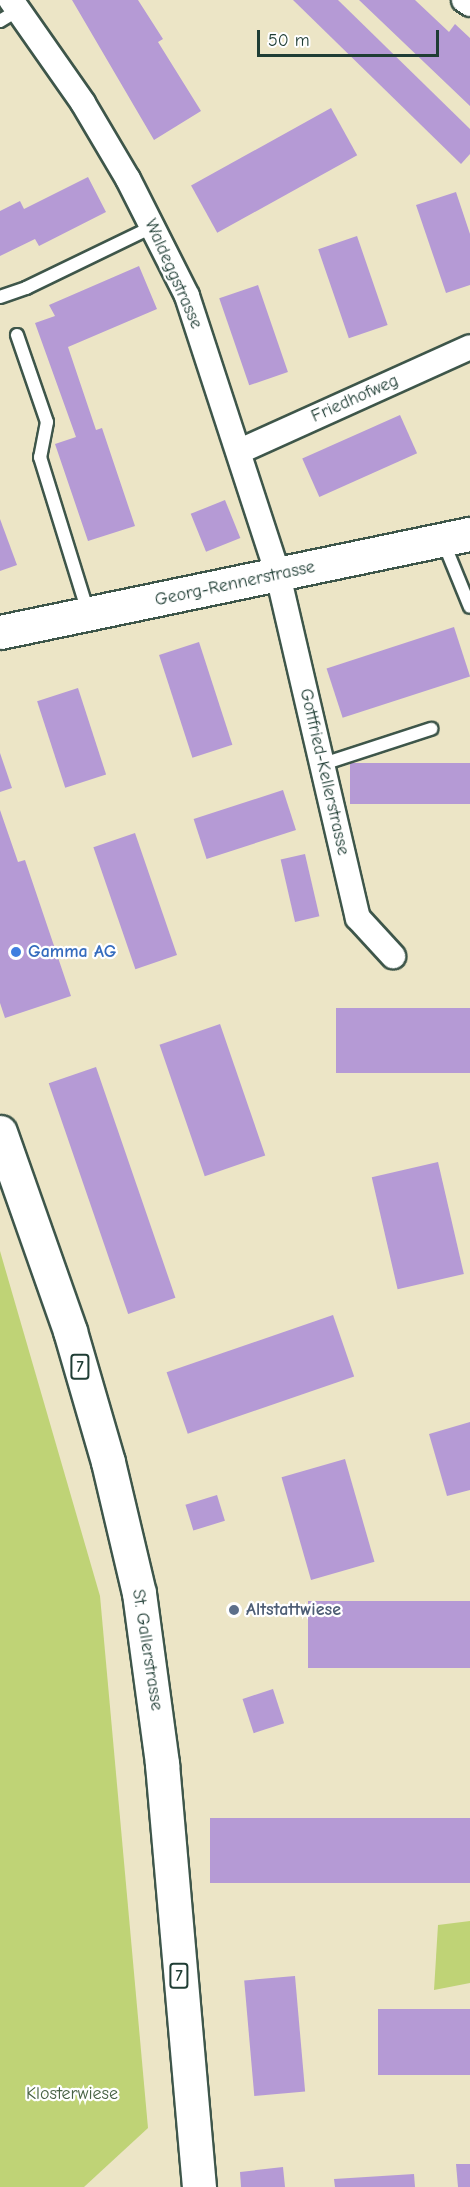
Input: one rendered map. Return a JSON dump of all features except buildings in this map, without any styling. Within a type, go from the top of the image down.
[{"type":"main road","name":"Georg-Rennerstrasse","points":[[0,632],[456,537]]},
{"type":"main road","name":"St. Gallerstrasse","points":[[0,1132],[70,1330],[108,1462],[139,1593],[162,1764],[199,2187]]},
{"type":"street","points":[[464,0],[470,4]]},
{"type":"street","name":"Waldeggstrasse","points":[[10,10],[82,103],[154,225],[187,296],[240,451],[278,575]]},
{"type":"street","name":"Friedhofweg","points":[[240,451],[470,346]]},
{"type":"street","name":"Gottfried-Kellerstrasse","points":[[278,575],[358,918],[393,956]]},
{"type":"lane","points":[[0,297],[26,288],[154,225]]},
{"type":"lane","points":[[17,334],[47,422],[40,457],[88,613]]},
{"type":"lane","points":[[456,537],[470,607]]},
{"type":"lane","points":[[322,764],[431,729]]},
{"type":"green space","name":"Klosterwiese","points":[[0,1251],[100,1596],[148,2128],[84,2187],[0,2187]]},
{"type":"green space","points":[[470,1921],[470,1983],[434,1990],[438,1925]]},
{"type":"place","name":"Gamma AG","points":[[16,952]]},
{"type":"place","name":"Altstattwiese","points":[[234,1610]]}]
